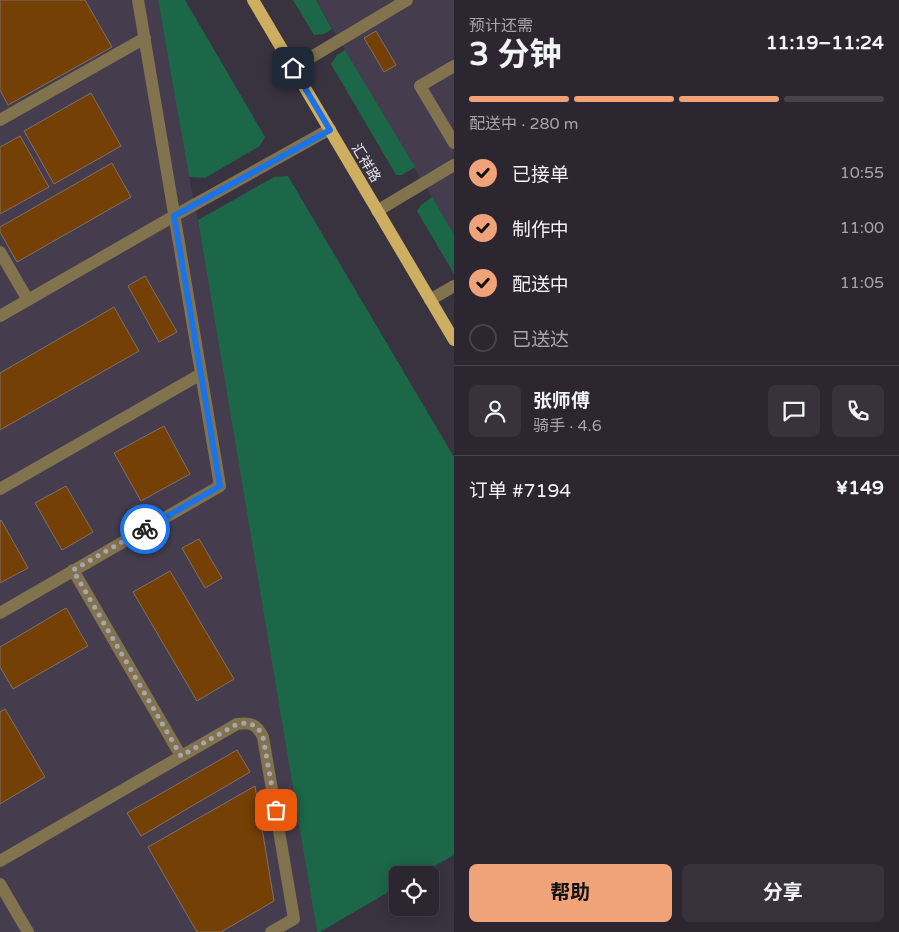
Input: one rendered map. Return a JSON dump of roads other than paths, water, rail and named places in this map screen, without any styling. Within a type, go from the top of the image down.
[{"type":"main road","name":"汇祥路","points":[[253,0],[454,340]]},
{"type":"street","points":[[0,613],[220,486],[138,0]]},
{"type":"street","points":[[293,68],[407,0]]},
{"type":"street","points":[[0,120],[145,38]]},
{"type":"street","points":[[454,66],[420,86],[454,143]]},
{"type":"street","points":[[0,316],[174,216],[330,130]]},
{"type":"street","points":[[378,211],[454,165]]},
{"type":"street","points":[[0,252],[28,300]]},
{"type":"street","points":[[430,300],[454,286]]},
{"type":"street","points":[[0,489],[200,374]]},
{"type":"street","points":[[73,570],[181,756]]},
{"type":"street","points":[[0,860],[237,724],[246,722],[260,730],[263,737],[294,919],[271,932]]},
{"type":"street","points":[[0,884],[28,932]]}]
